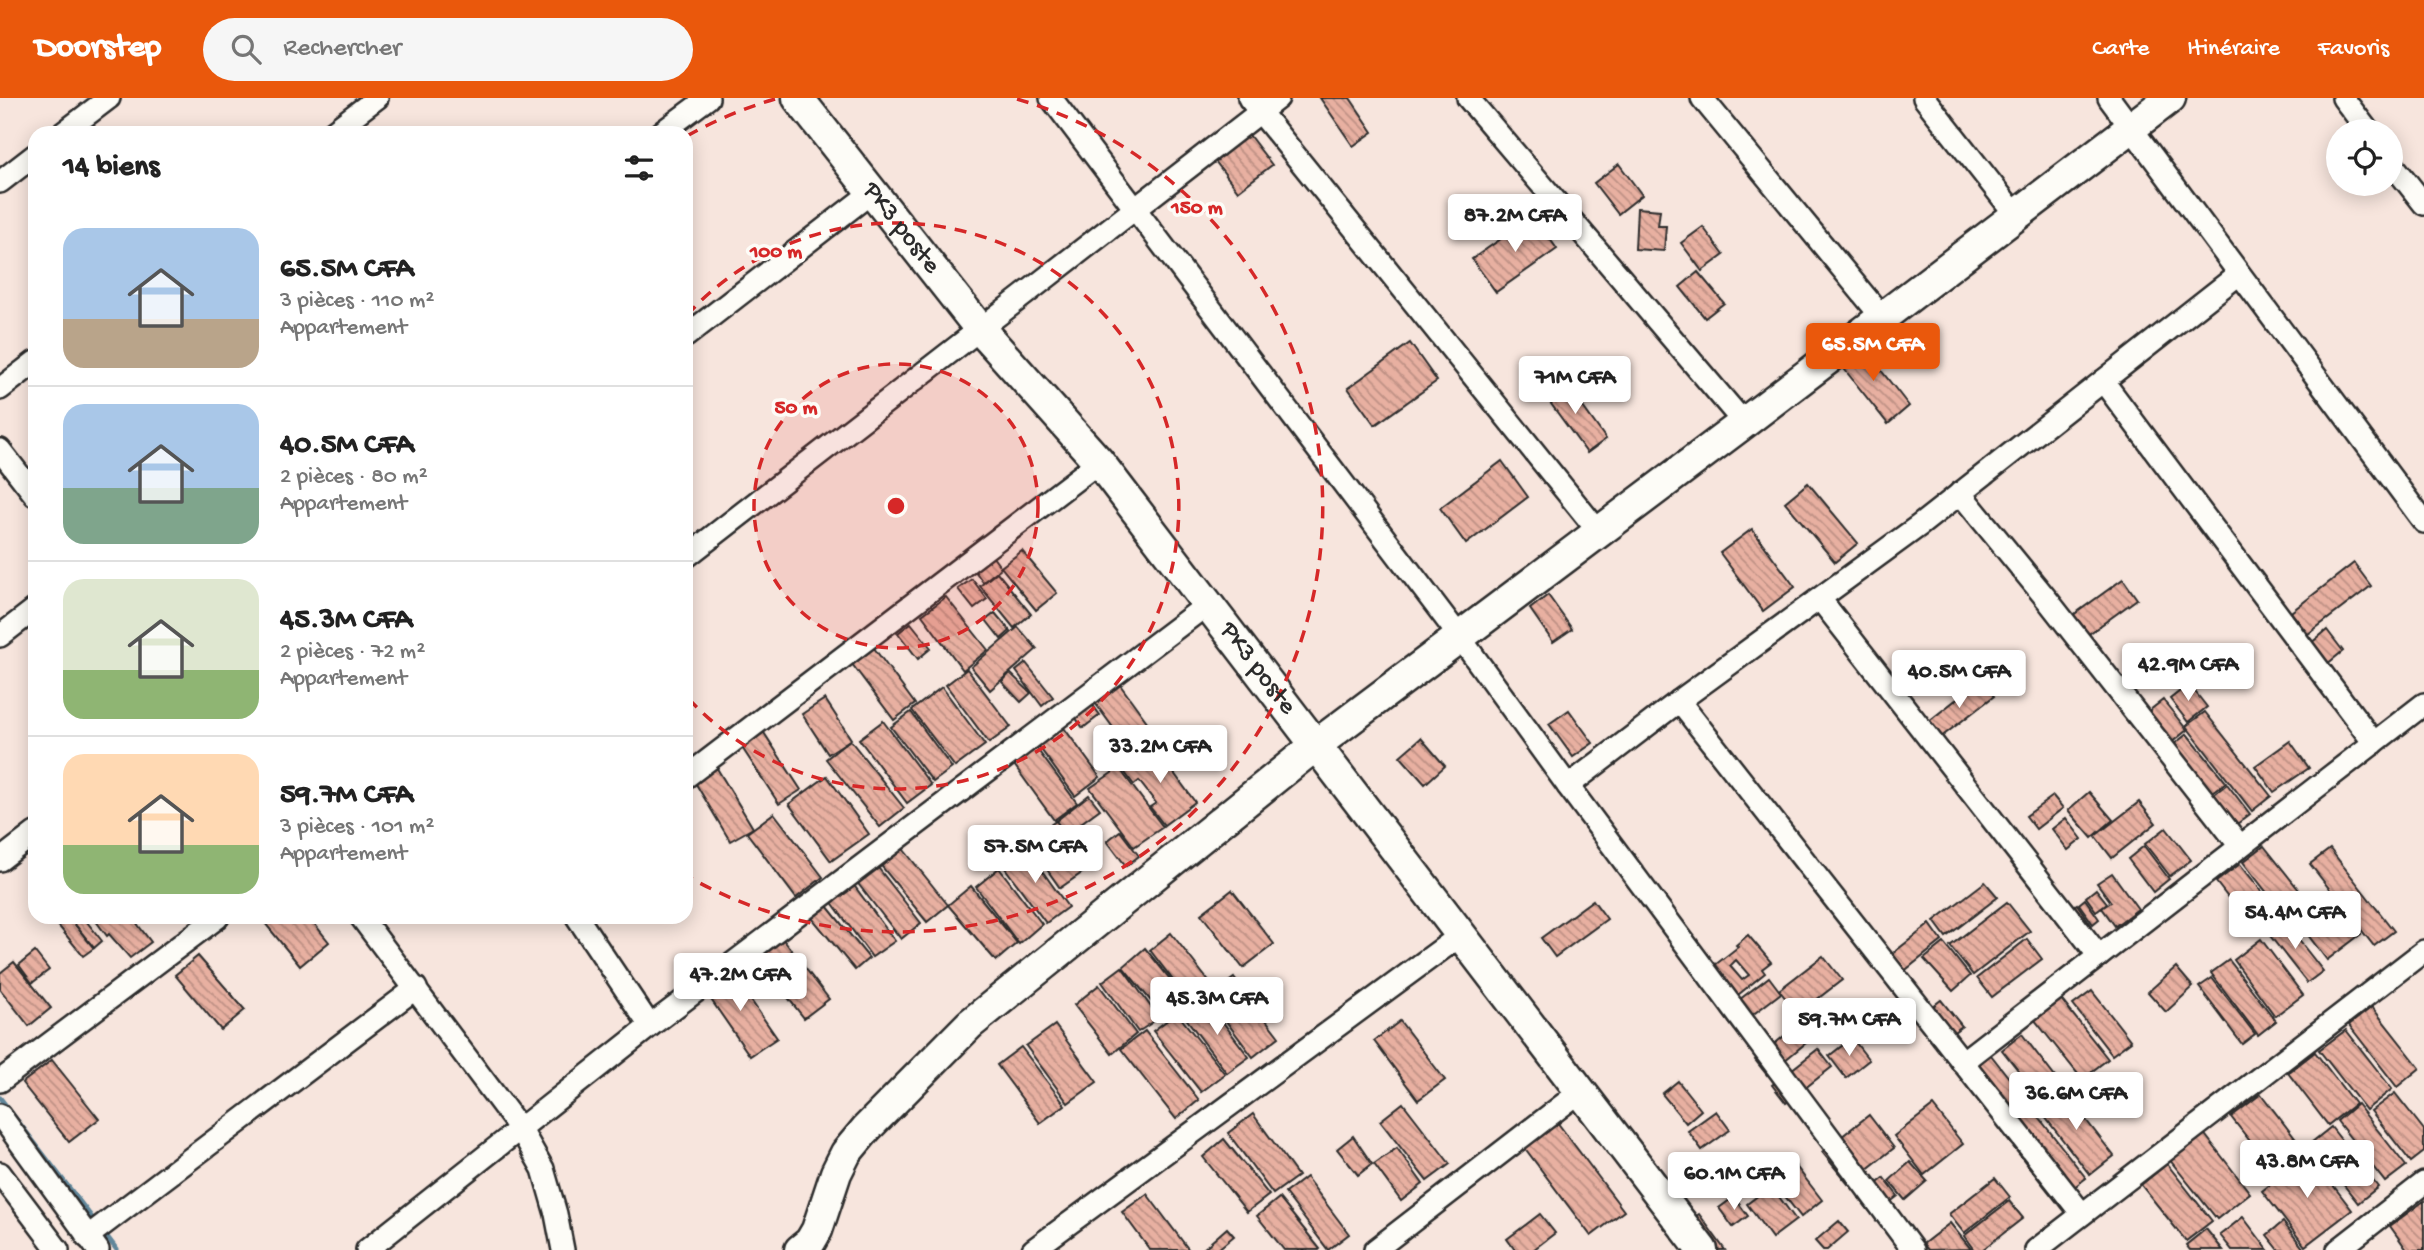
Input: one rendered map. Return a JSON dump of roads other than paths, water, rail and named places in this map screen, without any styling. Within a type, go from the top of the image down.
[{"type":"street","points":[[72,126],[109,98]]},
{"type":"street","points":[[340,126],[377,98]]},
{"type":"street","points":[[670,126],[708,98]]},
{"type":"street","name":"PK3 poste","points":[[798,98],[980,329],[1099,462],[1581,1091],[1696,1248]]},
{"type":"street","points":[[1051,98],[1459,636],[1913,1250]]},
{"type":"street","points":[[693,552],[1135,208],[1254,105],[1278,98]]},
{"type":"street","points":[[1468,98],[1744,423]]},
{"type":"street","points":[[1702,98],[1882,317]]},
{"type":"street","points":[[1924,98],[2016,215]]},
{"type":"street","points":[[2109,98],[2424,522]]},
{"type":"street","points":[[809,1247],[846,1153],[866,1129],[971,1024],[1316,745],[2170,98]]},
{"type":"street","points":[[2343,98],[2359,119]]},
{"type":"street","points":[[1254,105],[1598,531]]},
{"type":"street","points":[[0,181],[28,160]]},
{"type":"street","points":[[2403,177],[2424,204]]},
{"type":"street","points":[[693,331],[872,192]]},
{"type":"street","points":[[1568,786],[1961,493],[2239,274]]},
{"type":"street","points":[[0,389],[28,367]]},
{"type":"street","points":[[2103,381],[2374,743]]},
{"type":"street","points":[[0,450],[28,486]]},
{"type":"street","points":[[693,772],[1099,462]]},
{"type":"street","points":[[1961,493],[2240,846]]},
{"type":"street","points":[[1820,599],[2099,956]]},
{"type":"street","points":[[367,1250],[650,1026],[1208,604]]},
{"type":"street","points":[[0,636],[28,614]]},
{"type":"street","points":[[1679,701],[2082,1214]]},
{"type":"street","points":[[1962,1062],[2424,704]]},
{"type":"street","points":[[0,860],[28,838]]},
{"type":"street","points":[[0,1081],[209,924]]},
{"type":"street","points":[[366,924],[521,1130],[543,1169],[564,1250]]},
{"type":"street","points":[[582,924],[650,1026]]},
{"type":"street","points":[[1033,1250],[1461,935]]},
{"type":"street","points":[[2036,1250],[2424,951]]},
{"type":"street","points":[[0,1115],[93,1243],[416,988]]},
{"type":"street","points":[[1375,1250],[1581,1091]]},
{"type":"street","points":[[0,1173],[58,1250]]},
{"type":"street","points":[[2346,1248],[2424,1183]]},
{"type":"waterway","points":[[0,1098],[96,1223]]},
{"type":"waterway","points":[[102,1230],[117,1250]]}]
